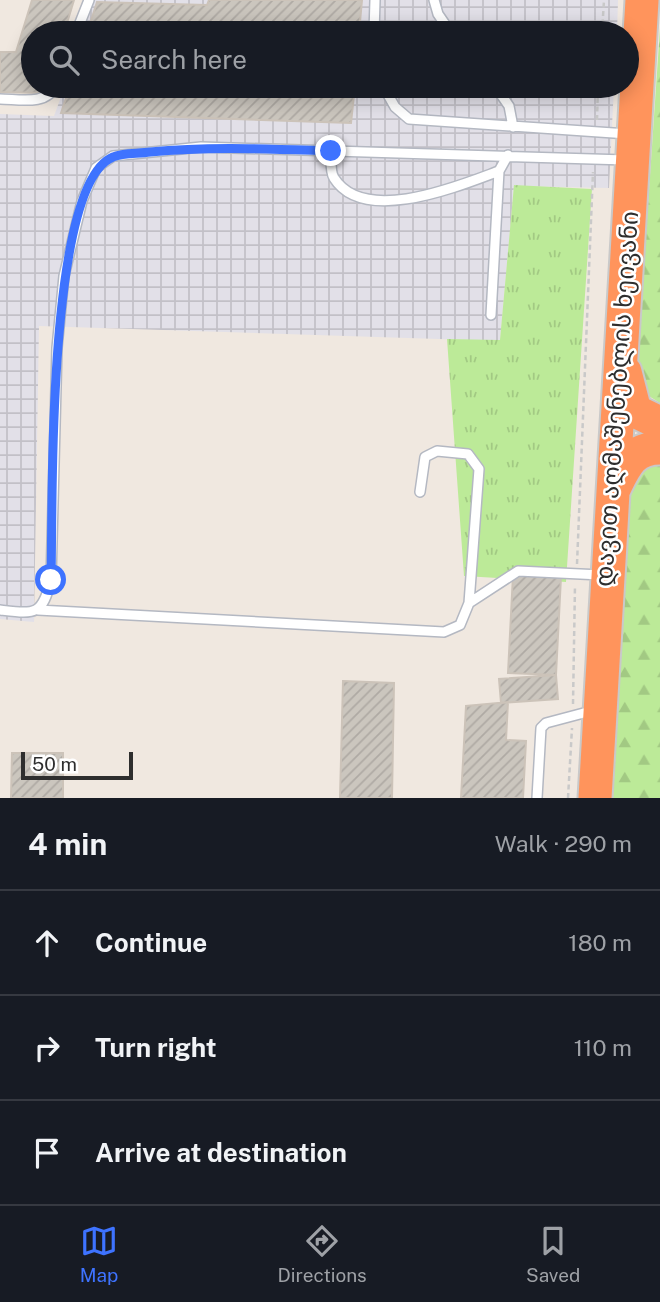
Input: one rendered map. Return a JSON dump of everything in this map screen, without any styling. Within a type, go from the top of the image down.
[{"type":"highway","name":"დავით აღმაშენებლის ხეივანი","points":[[639,44],[642,0]]},
{"type":"highway","name":"დავით აღმაშენებლის ხეივანი","points":[[595,798],[586,712],[591,575],[611,495],[635,98]]},
{"type":"highway","points":[[621,348],[628,392],[635,411],[660,423]]},
{"type":"highway","points":[[611,495],[631,457],[648,448],[660,448]]},
{"type":"lane","points":[[81,21],[89,0]]},
{"type":"lane","points":[[374,21],[375,0]]},
{"type":"lane","points":[[434,0],[445,21]]},
{"type":"lane","points":[[0,99],[45,98]]},
{"type":"lane","points":[[390,98],[395,107],[409,119],[513,127],[632,147]]},
{"type":"lane","points":[[503,98],[509,106],[513,127]]},
{"type":"lane","points":[[0,610],[31,613],[46,601],[51,580],[57,348],[64,276],[82,201],[96,169],[113,156],[201,147],[594,158],[632,147]]},
{"type":"lane","points":[[331,151],[333,176],[343,188],[358,195],[388,201],[451,189],[499,171]]},
{"type":"lane","points":[[491,315],[499,171],[509,155]]},
{"type":"lane","points":[[38,610],[444,632],[460,625],[469,603],[479,469],[468,454],[437,451],[425,457],[420,492]]},
{"type":"lane","points":[[469,603],[518,571],[591,575]]},
{"type":"lane","points":[[537,798],[541,728],[546,723],[586,712]]},
{"type":"path","points":[[603,21],[604,0]]},
{"type":"path","points":[[568,798],[586,712],[591,575],[594,158]]},
{"type":"shaded area","points":[[93,0],[618,0],[617,21],[86,21]]},
{"type":"shaded area","points":[[61,98],[613,98],[609,188],[514,186],[500,341],[39,326],[34,622],[0,619],[0,114],[54,116]]},
{"type":"green space","points":[[660,28],[660,403],[644,393],[636,383]]},
{"type":"green space","points":[[514,185],[592,189],[566,582],[464,576],[447,339],[500,340]]},
{"type":"green space","points":[[660,450],[660,798],[613,798],[632,466]]},
{"type":"building","points":[[32,0],[74,0],[68,21],[26,21]]},
{"type":"building","points":[[209,0],[362,0],[360,21],[91,21],[97,2],[207,5]]},
{"type":"building","points":[[21,36],[21,92],[0,92],[0,52],[16,52]]},
{"type":"building","points":[[66,98],[354,98],[351,123],[61,113]]},
{"type":"building","points":[[513,575],[561,577],[556,675],[508,673]]},
{"type":"building","points":[[556,675],[558,699],[501,703],[499,679]]},
{"type":"building","points":[[343,681],[394,683],[392,798],[340,798]]},
{"type":"building","points":[[508,702],[506,740],[526,741],[523,798],[461,798],[466,706]]},
{"type":"building","points":[[12,753],[63,753],[63,798],[11,798]]},
{"type":"route","points":[[51,580],[57,348],[64,276],[82,201],[96,169],[113,156],[201,147],[331,151]]}]
